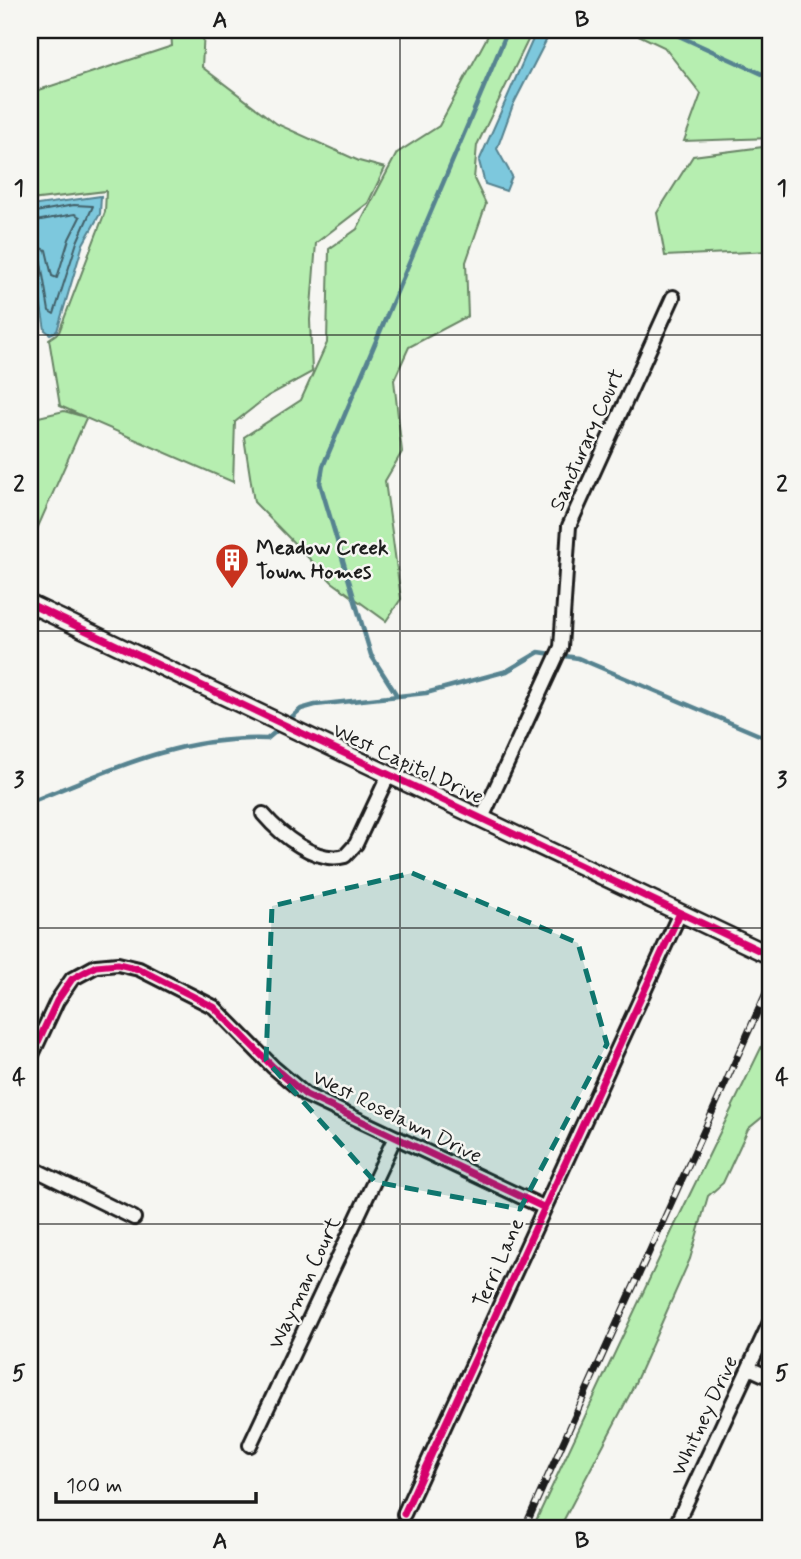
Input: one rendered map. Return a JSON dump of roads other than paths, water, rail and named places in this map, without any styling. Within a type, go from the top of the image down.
[{"type":"street","name":"Sancturary Court","points":[[482,818],[561,647],[569,526],[673,297]]},
{"type":"street","name":"West Capitol Drive","points":[[31,606],[771,956]]},
{"type":"street","points":[[263,814],[282,835],[326,856],[345,856],[356,844],[389,774]]},
{"type":"street","name":"Terri Lane","points":[[404,1514],[680,913]]},
{"type":"street","name":"West Roselawn Drive","points":[[30,1059],[57,1001],[72,979],[96,966],[128,966],[214,1007],[273,1067],[306,1095],[543,1207]]},
{"type":"street","name":"Wayman Court","points":[[250,1444],[395,1138]]},
{"type":"street","points":[[30,1167],[134,1218]]},
{"type":"street","name":"Whitney Drive","points":[[674,1529],[771,1320]]},
{"type":"street","points":[[749,1368],[771,1378]]},
{"type":"water","points":[[537,30],[557,30],[548,37],[513,105],[497,149],[512,176],[506,191],[485,184],[479,161]]},
{"type":"water","points":[[101,196],[100,214],[83,244],[57,331],[50,334],[45,330],[30,239],[30,206]]},
{"type":"waterway","points":[[396,694],[371,655],[320,483],[323,466],[508,30]]},
{"type":"waterway","points":[[666,30],[771,78]]},
{"type":"waterway","points":[[286,722],[301,709],[315,705],[426,693],[507,671],[539,652],[578,658],[771,740]]},
{"type":"waterway","points":[[30,802],[146,757],[204,743],[267,739],[280,728]]},
{"type":"railway","points":[[524,1529],[771,982]]},
{"type":"place","name":"Meadow Creek Town Homes","points":[[232,590]]}]
